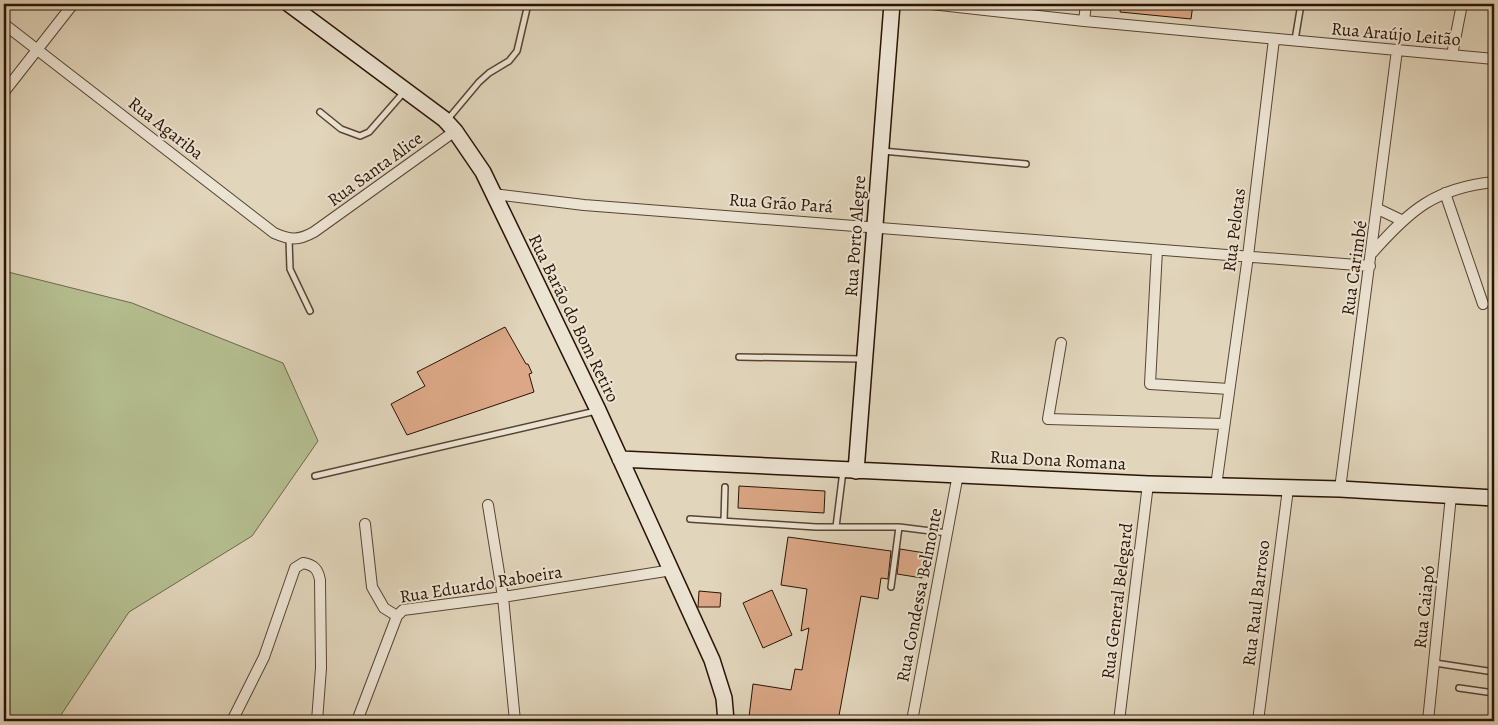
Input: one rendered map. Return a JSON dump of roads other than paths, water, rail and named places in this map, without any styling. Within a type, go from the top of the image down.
[{"type":"street","points":[[4,92],[73,4]]},
{"type":"street","name":"Rua Barão do Bom Retiro","points":[[289,4],[305,10],[450,126],[483,172],[598,410],[712,660],[724,698],[726,721]]},
{"type":"street","name":"Rua Porto Alegre","points":[[850,470],[865,359],[892,4]]},
{"type":"street","name":"Rua Araújo Leitão","points":[[931,4],[1027,9],[1084,21],[1494,59]]},
{"type":"street","points":[[1084,21],[1086,4]]},
{"type":"street","points":[[1452,54],[1462,4]]},
{"type":"street","name":"Rua Agariba","points":[[4,24],[274,232],[289,239]]},
{"type":"street","name":"Rua Pelotas","points":[[1216,486],[1248,256],[1274,39]]},
{"type":"street","name":"Rua Carimbé","points":[[1340,489],[1398,50]]},
{"type":"street","name":"Rua Santa Alice","points":[[289,239],[300,240],[314,232],[450,126]]},
{"type":"street","points":[[1372,253],[1401,220],[1445,193],[1477,184],[1494,182]]},
{"type":"street","points":[[1445,193],[1483,304]]},
{"type":"street","name":"Rua Grão Pará","points":[[493,194],[584,205],[875,226],[1370,266]]},
{"type":"street","points":[[1378,210],[1401,220]]},
{"type":"street","points":[[1157,250],[1150,384],[1229,389]]},
{"type":"street","points":[[1061,343],[1048,419],[1224,424]]},
{"type":"street","name":"Rua Dona Romana","points":[[620,459],[1148,484],[1340,489],[1494,498]]},
{"type":"street","name":"Rua Condessa Belmonte","points":[[912,721],[958,474]]},
{"type":"street","name":"Rua General Belegard","points":[[1119,721],[1148,484]]},
{"type":"street","name":"Rua Raul Barroso","points":[[1258,721],[1288,489]]},
{"type":"street","name":"Rua Caiapó","points":[[1428,721],[1451,496]]},
{"type":"street","points":[[488,505],[503,597],[515,721]]},
{"type":"street","name":"Rua Eduardo Raboeira","points":[[365,524],[372,587],[384,608],[397,616],[403,610],[503,597],[672,570]]},
{"type":"street","points":[[232,721],[264,657],[295,568],[303,563],[315,567],[320,580],[320,668],[316,721]]},
{"type":"street","points":[[357,721],[397,616]]},
{"type":"lane","points":[[450,126],[489,73],[509,61],[518,51],[528,4]]},
{"type":"lane","points":[[1295,41],[1301,4]]},
{"type":"lane","points":[[320,112],[341,129],[360,136],[369,132],[405,90]]},
{"type":"lane","points":[[881,151],[1026,164]]},
{"type":"lane","points":[[289,239],[290,269],[310,311]]},
{"type":"lane","points":[[739,357],[865,359]]},
{"type":"lane","points":[[315,476],[598,410]]},
{"type":"lane","points":[[836,528],[850,470]]},
{"type":"lane","points":[[724,521],[725,487]]},
{"type":"lane","points":[[690,520],[836,528],[899,527],[947,533]]},
{"type":"lane","points":[[891,588],[899,527]]},
{"type":"lane","points":[[1435,663],[1494,672]]},
{"type":"lane","points":[[1459,688],[1494,693]]}]
